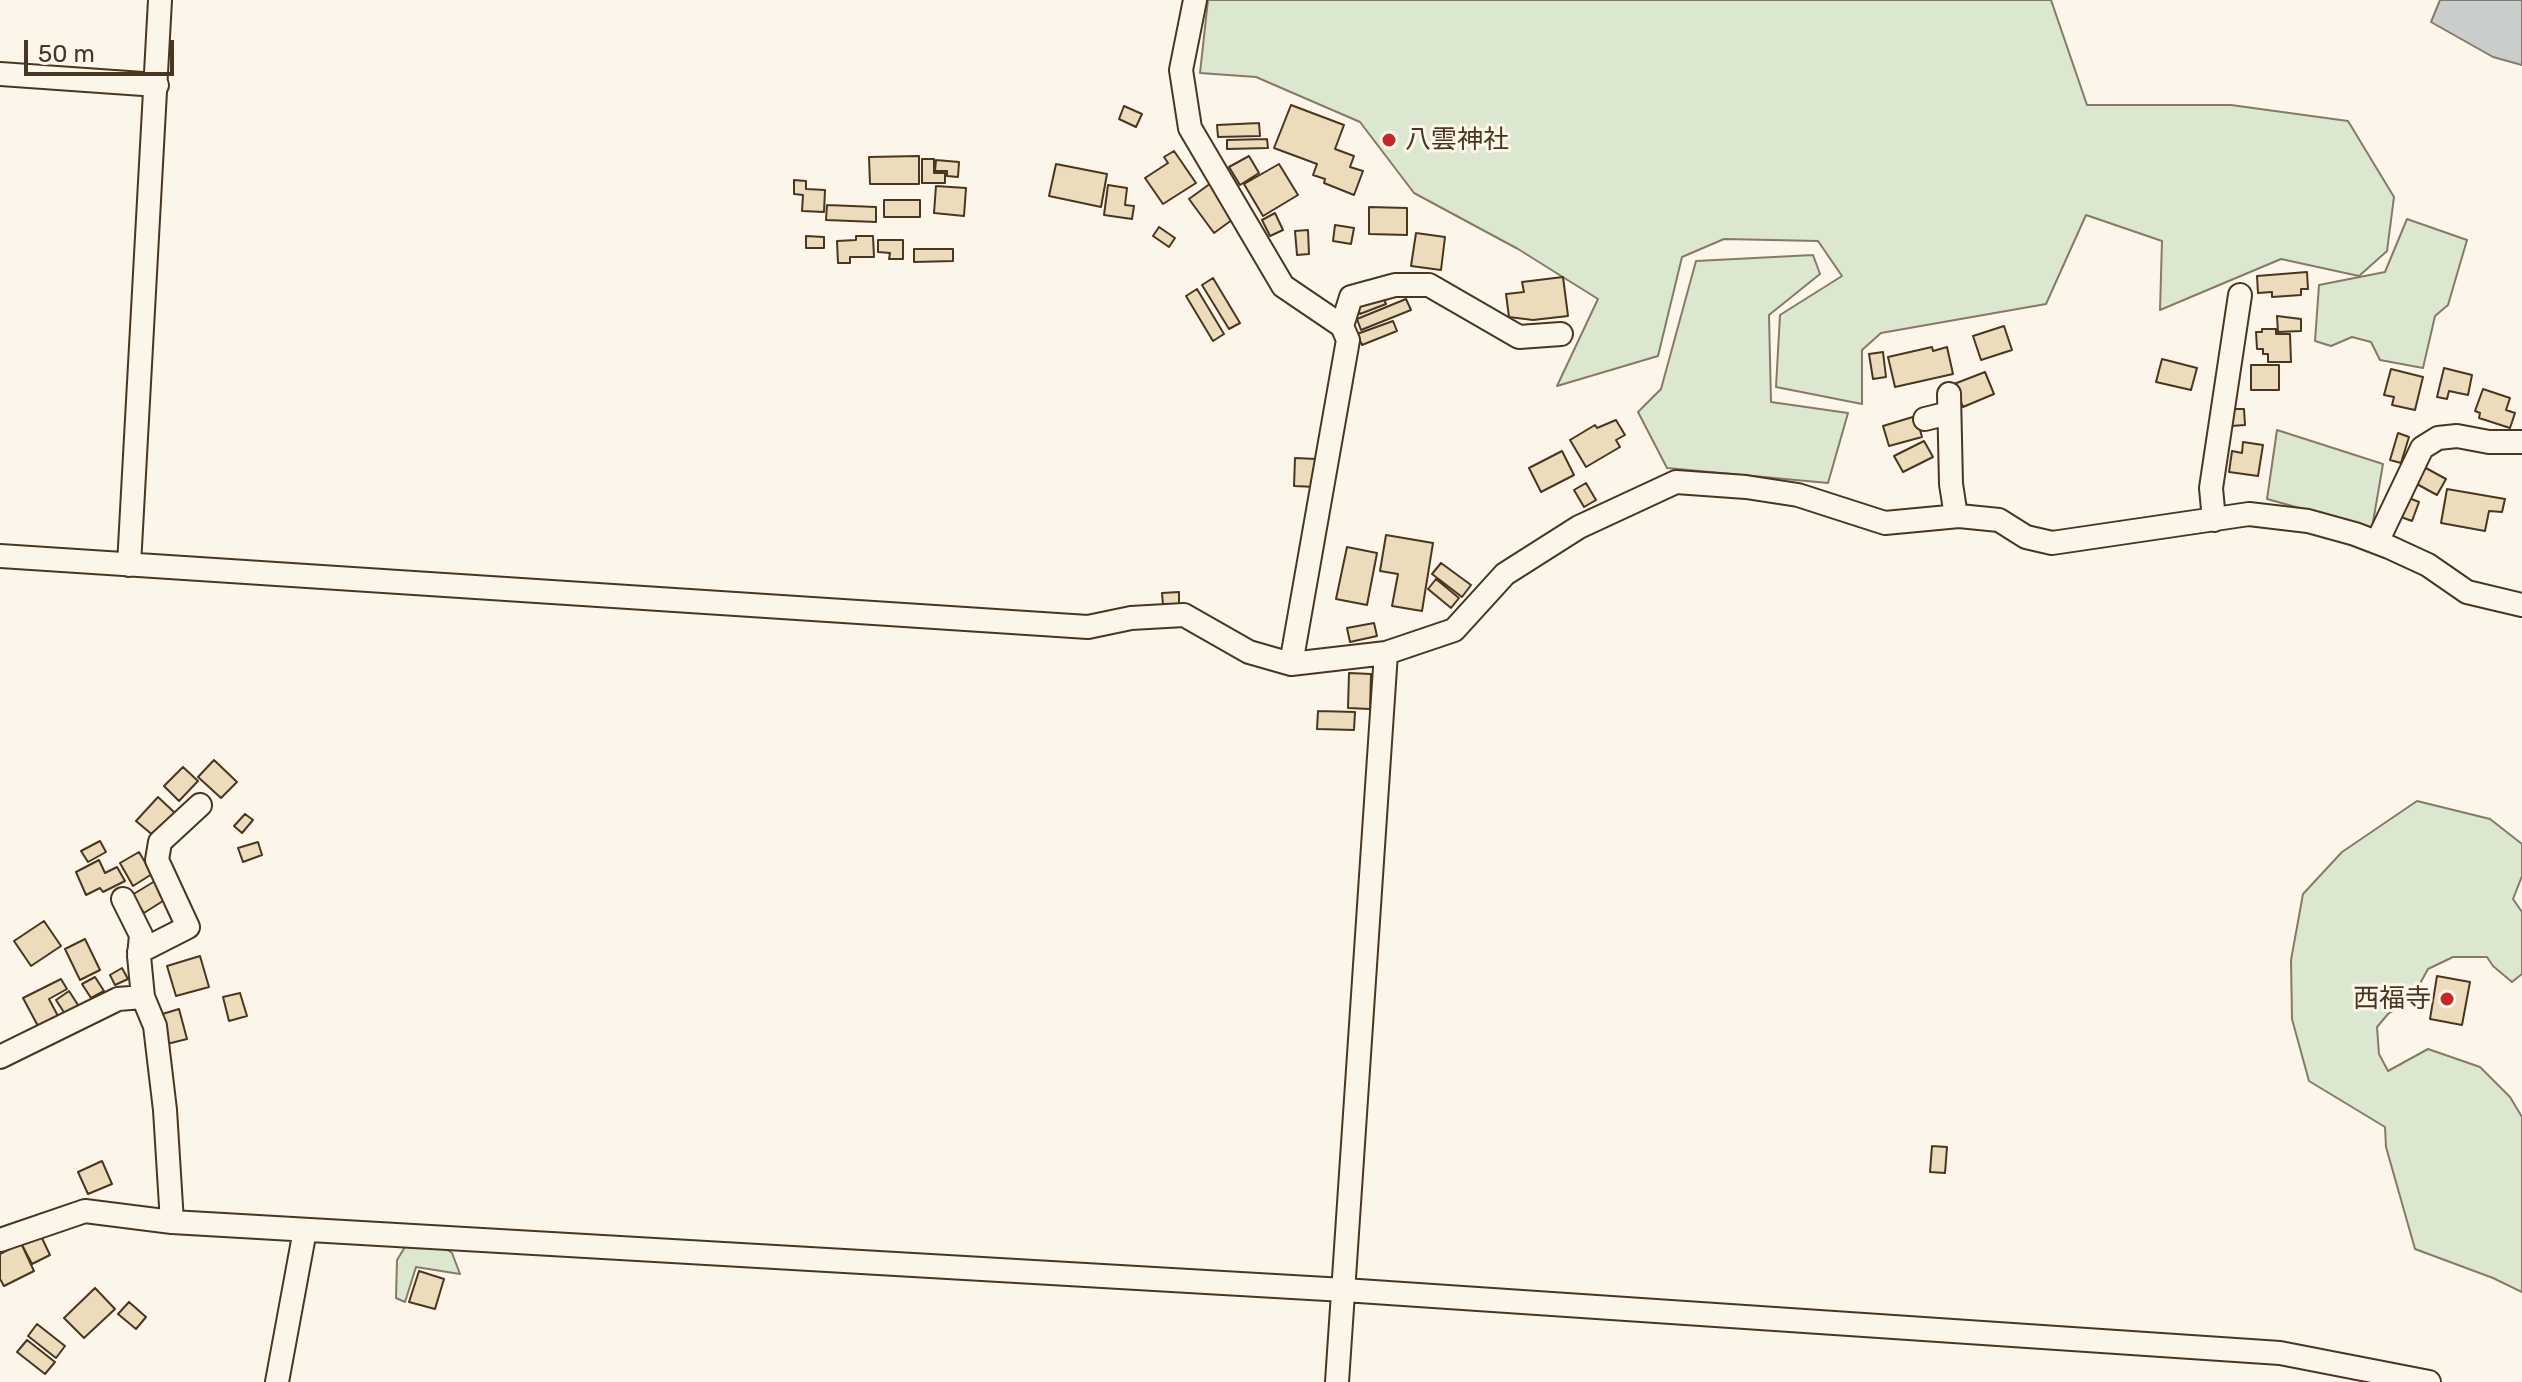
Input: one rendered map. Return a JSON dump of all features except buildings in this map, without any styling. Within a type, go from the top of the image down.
[{"type":"street","points":[[129,565],[160,0]]},
{"type":"street","points":[[1195,0],[1181,70],[1190,128],[1283,286],[1342,326],[1348,340],[1291,664]]},
{"type":"street","points":[[0,74],[157,85]]},
{"type":"street","points":[[1342,326],[1351,297],[1395,285],[1429,285],[1519,337],[1561,334]]},
{"type":"street","points":[[2214,520],[2211,488],[2240,295]]},
{"type":"street","points":[[1925,419],[1949,403],[1951,484],[1956,516]]},
{"type":"street","points":[[2377,542],[2422,448],[2438,438],[2457,436],[2489,442],[2522,442]]},
{"type":"street","points":[[0,556],[1088,627],[1131,618],[1184,615],[1249,652],[1291,664],[1386,653],[1454,630],[1505,574],[1579,527],[1676,482],[1746,487],[1798,495],[1885,523],[1956,516],[1999,520],[2026,537],[2052,543],[2249,514],[2308,521],[2377,542],[2428,565],[2467,592],[2522,605]]},
{"type":"street","points":[[1337,1382],[1386,653]]},
{"type":"street","points":[[139,952],[188,927],[157,860],[160,842],[200,805]]},
{"type":"street","points":[[123,899],[141,935],[139,952],[143,997],[155,1026],[165,1110],[172,1222]]},
{"type":"street","points":[[0,1057],[118,999],[143,997]]},
{"type":"street","points":[[0,1240],[85,1211],[172,1222],[1344,1290],[2280,1353],[2429,1382]]},
{"type":"street","points":[[277,1382],[305,1230]]},
{"type":"green space","points":[[1208,0],[2051,0],[2087,105],[2231,105],[2348,121],[2394,197],[2387,251],[2359,276],[2281,259],[2160,310],[2162,241],[2086,215],[2046,304],[1881,333],[1862,350],[1862,404],[1776,387],[1780,315],[1842,276],[1818,241],[1724,239],[1682,257],[1658,356],[1557,386],[1598,299],[1518,249],[1414,193],[1360,122],[1256,77],[1200,73]]},
{"type":"green space","points":[[2407,219],[2467,240],[2448,305],[2435,316],[2423,368],[2380,360],[2371,342],[2352,337],[2331,346],[2315,341],[2319,285],[2385,272]]},
{"type":"green space","points":[[1813,255],[1820,274],[1769,315],[1771,402],[1848,413],[1828,483],[1667,468],[1638,412],[1661,389],[1696,261]]},
{"type":"green space","points":[[2277,430],[2383,464],[2372,528],[2267,499]]},
{"type":"green space","points":[[2417,801],[2490,819],[2522,844],[2522,876],[2513,899],[2522,912],[2522,974],[2512,982],[2487,957],[2453,957],[2428,969],[2412,998],[2388,1014],[2377,1027],[2379,1054],[2388,1071],[2428,1049],[2480,1067],[2510,1097],[2522,1117],[2522,1292],[2415,1249],[2386,1147],[2385,1127],[2309,1081],[2292,1019],[2291,960],[2303,894],[2342,852]]},
{"type":"green space","points":[[408,1242],[442,1246],[452,1253],[460,1274],[416,1267],[405,1302],[396,1298],[397,1260]]},
{"type":"shaded area","points":[[2440,0],[2522,0],[2522,65],[2493,57],[2431,22]]},
{"type":"place","name":"八雲神社","points":[[1389,140]]},
{"type":"place","name":"西福寺","points":[[2447,999]]}]
